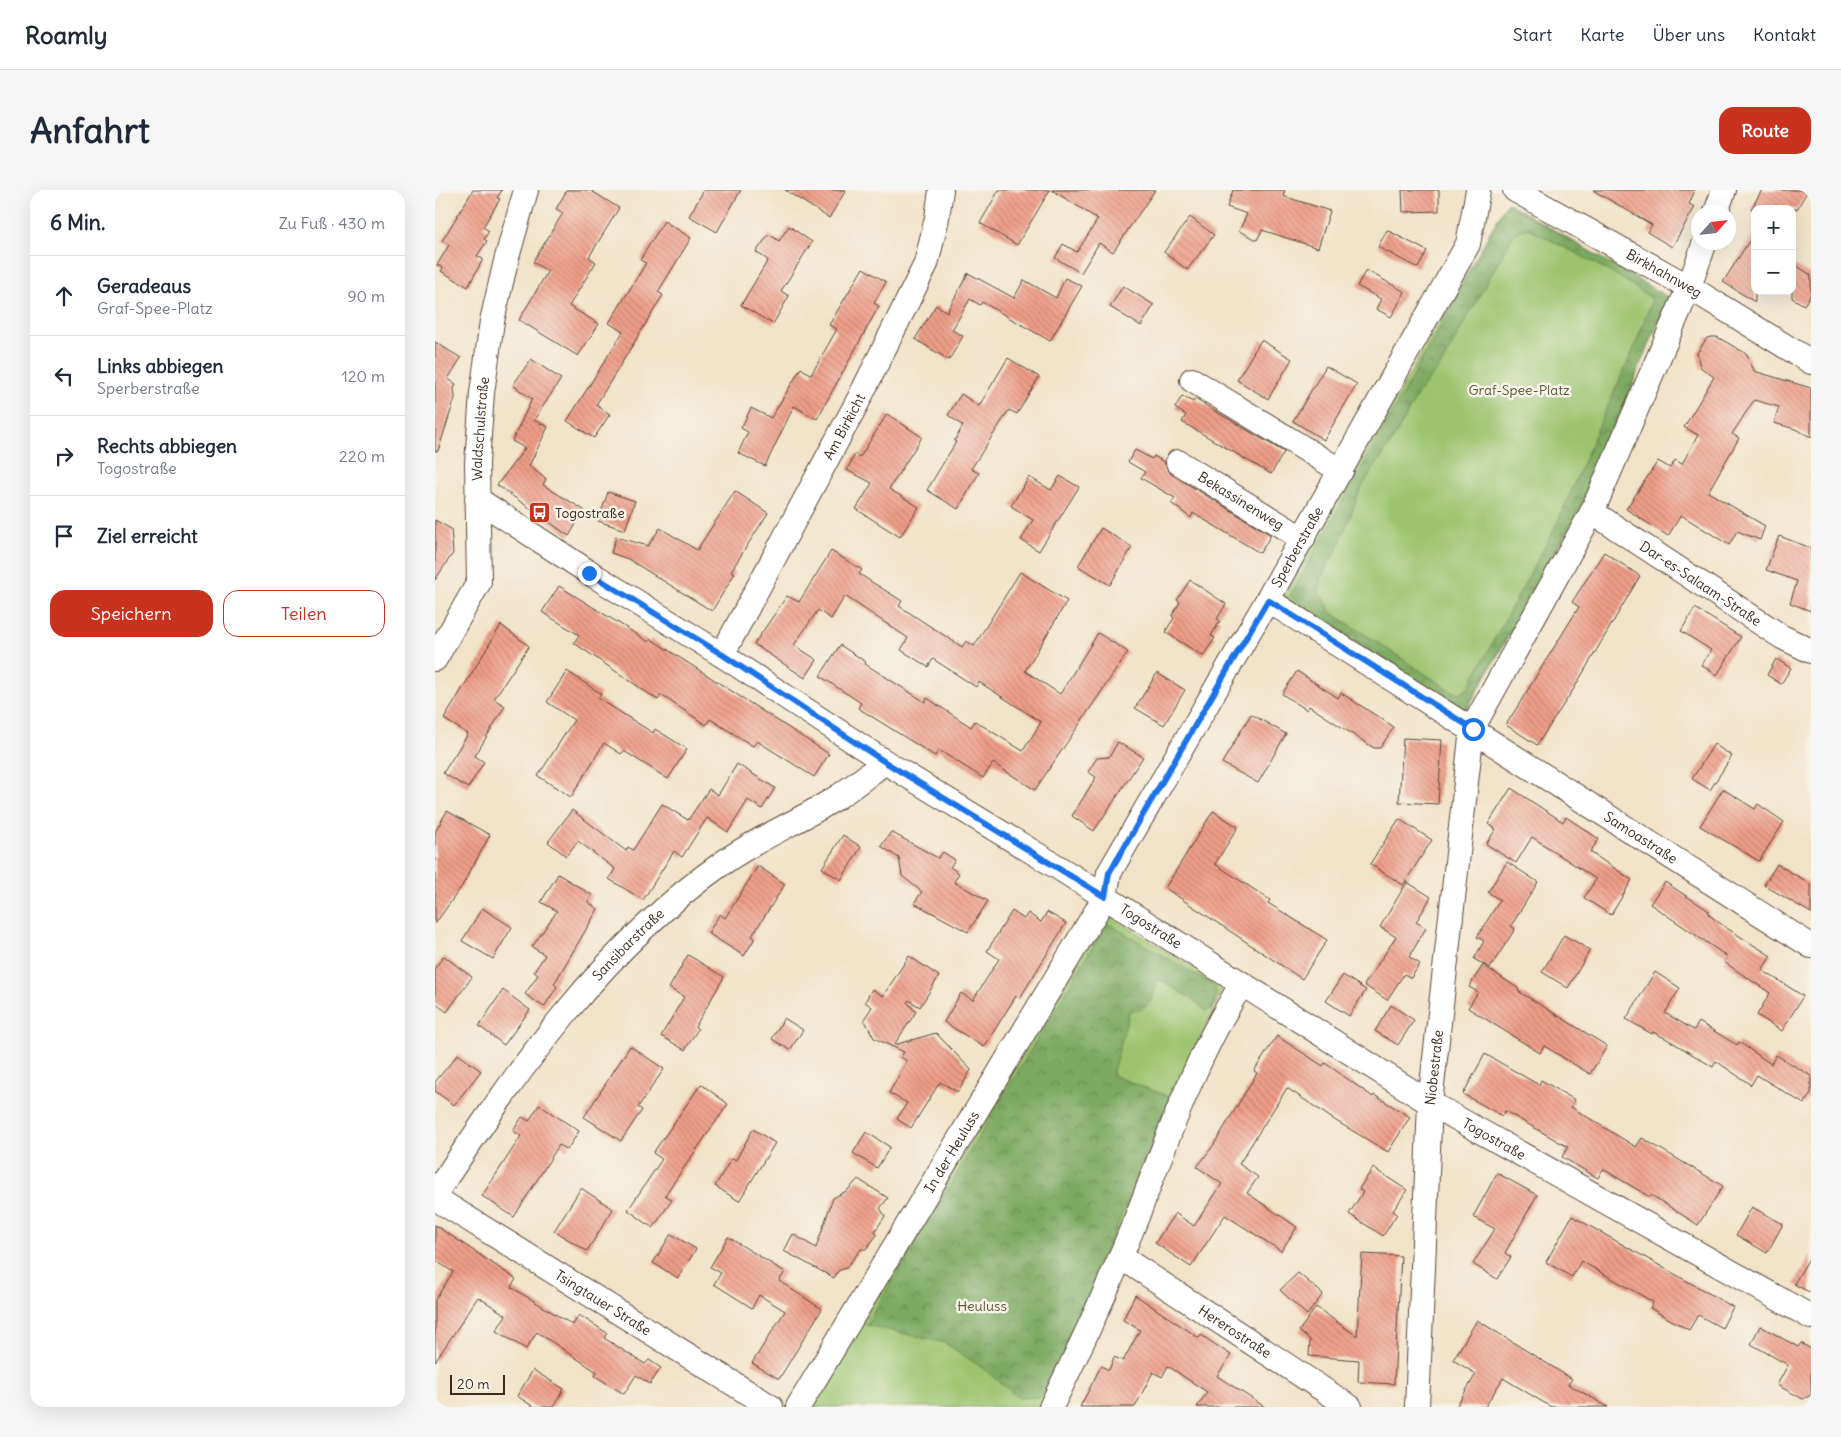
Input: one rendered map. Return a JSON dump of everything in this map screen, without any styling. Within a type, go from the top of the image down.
[{"type":"street","name":"Waldschulstraße","points":[[437,654],[479,582],[478,442],[487,348],[506,261],[526,190]]},
{"type":"street","name":"Am Birkicht","points":[[723,655],[858,401],[927,264],[941,190]]},
{"type":"street","name":"Sperberstraße","points":[[1105,897],[1109,873],[1303,539],[1467,244],[1478,190]]},
{"type":"street","name":"Birkhahnweg","points":[[1515,190],[1689,287],[1811,362]]},
{"type":"street","points":[[1718,205],[1724,190]]},
{"type":"street","points":[[1268,600],[1473,729],[1592,512],[1689,287],[1702,250]]},
{"type":"street","points":[[1192,380],[1341,471]]},
{"type":"street","name":"Bekassinenweg","points":[[1178,462],[1303,539]]},
{"type":"street","name":"Togostraße","points":[[477,499],[589,573],[723,655],[885,762],[1105,897],[1430,1103],[1811,1317]]},
{"type":"street","name":"Dar-es-Salaam-Straße","points":[[1592,512],[1759,622],[1811,651]]},
{"type":"street","name":"Samoastraße","points":[[1473,729],[1811,946]]},
{"type":"street","name":"Niobestraße","points":[[1417,1407],[1430,1103],[1473,729]]},
{"type":"street","name":"Sansibarstraße","points":[[435,1194],[497,1101],[541,1042],[596,977],[636,935],[671,904],[724,862],[779,828],[836,798],[885,762]]},
{"type":"street","name":"In der Heuluss","points":[[798,1407],[1105,897]]},
{"type":"street","points":[[1051,1407],[1121,1257],[1177,1114],[1225,1010],[1242,984]]},
{"type":"street","name":"Tsingtauer Straße","points":[[435,1198],[771,1407]]},
{"type":"street","name":"Hererostraße","points":[[1121,1257],[1349,1407]]},
{"type":"green space","name":"Graf-Spee-Platz","points":[[1507,202],[1669,298],[1580,510],[1464,715],[1284,596]]},
{"type":"green space","points":[[1507,203],[1669,298],[1579,509],[1464,713],[1290,596]],"holes":[[[1528,228],[1607,270],[1652,299],[1633,351],[1557,524],[1469,686],[1462,693],[1453,692],[1332,613],[1319,592],[1321,577],[1339,545],[1361,488],[1391,443],[1419,392],[1441,365],[1515,232]]]},
{"type":"green space","name":"Heuluss","points":[[1107,914],[1224,986],[1159,1131],[1110,1261],[1043,1407],[811,1407]]},
{"type":"green space","name":"Heuluss","points":[[1107,923],[1215,986],[1216,995],[1213,1008],[1206,1011],[1191,998],[1158,979],[1151,1001],[1141,1010],[1130,1010],[1112,1075],[1170,1097],[1051,1389],[1041,1397],[1019,1398],[981,1367],[945,1343],[866,1325]]},
{"type":"building","points":[[473,190],[502,190],[497,198],[500,199],[483,227],[489,231],[484,239],[487,241],[477,256],[483,259],[468,287],[441,271],[443,268],[437,265],[449,245],[442,241]]},
{"type":"building","points":[[567,190],[590,190],[619,208],[589,257],[596,262],[569,306],[599,324],[578,356],[519,320],[548,271],[533,262],[563,213],[556,209]]},
{"type":"building","points":[[704,190],[741,190],[717,232],[689,216]]},
{"type":"building","points":[[785,190],[846,190],[829,218]]},
{"type":"building","points":[[999,190],[1050,190],[1017,245],[980,223]]},
{"type":"building","points":[[1052,190],[1155,190],[1113,252],[1099,243],[1081,273],[1055,258],[1063,244],[1077,252],[1098,219]]},
{"type":"building","points":[[1233,190],[1285,190],[1283,196],[1330,211],[1318,248],[1262,230],[1257,240],[1239,231],[1247,214],[1227,207]]},
{"type":"building","points":[[1402,190],[1439,190],[1439,211],[1403,212]]},
{"type":"building","points":[[1593,190],[1695,190],[1689,204],[1691,205],[1691,214],[1672,247],[1647,232],[1652,225]]},
{"type":"building","points":[[1762,190],[1808,190],[1797,209],[1796,205],[1753,205]]},
{"type":"building","points":[[1190,217],[1214,235],[1187,270],[1164,252]]},
{"type":"building","points":[[664,221],[691,238],[658,292],[663,295],[596,405],[610,414],[594,438],[567,421],[623,332],[609,323],[646,263],[640,260]]},
{"type":"building","points":[[789,226],[812,242],[781,291],[789,296],[773,324],[741,305],[768,260],[756,252],[769,234],[779,241]]},
{"type":"building","points":[[1387,230],[1427,251],[1418,268],[1378,247]]},
{"type":"building","points":[[1751,238],[1751,295],[1755,295],[1755,302],[1723,282]]},
{"type":"building","points":[[1796,266],[1811,275],[1811,294],[1804,305],[1792,298],[1792,295],[1796,295]]},
{"type":"building","points":[[863,268],[886,282],[874,303],[879,306],[817,419],[794,406],[765,466],[738,453],[748,432],[741,428],[751,408],[771,418],[801,368],[811,375],[837,329],[829,325]]},
{"type":"building","points":[[1366,270],[1405,292],[1391,317],[1376,309],[1381,299],[1357,286]]},
{"type":"building","points":[[968,273],[1014,298],[1024,280],[1056,298],[1065,278],[1082,286],[1050,341],[982,302],[980,305],[970,299],[952,330],[963,336],[949,360],[915,339],[936,305],[947,312]]},
{"type":"building","points":[[1123,286],[1154,305],[1141,326],[1110,307]]},
{"type":"building","points":[[1717,337],[1747,354],[1754,371],[1811,388],[1811,437],[1795,429],[1774,423],[1779,407],[1754,400],[1732,434],[1739,438],[1708,492],[1765,526],[1760,540],[1737,531],[1729,545],[1681,515],[1668,536],[1626,509],[1658,461],[1670,468],[1675,460],[1682,464],[1698,435],[1684,427],[1714,377],[1700,367],[1697,353],[1707,338]]},
{"type":"building","points":[[1261,340],[1292,359],[1268,399],[1237,380]]},
{"type":"building","points":[[435,342],[461,358],[448,379],[456,384],[454,388],[455,398],[438,451],[435,451]]},
{"type":"building","points":[[1008,358],[1039,377],[1017,414],[1009,410],[971,469],[979,473],[958,509],[927,490],[956,442],[954,441],[963,426],[948,415],[961,394],[979,406]]},
{"type":"building","points":[[531,359],[561,379],[534,420],[548,427],[529,466],[546,479],[543,485],[584,510],[569,536],[497,485],[525,448],[512,441],[532,399],[513,385]]},
{"type":"building","points":[[1326,366],[1357,384],[1324,440],[1293,421]]},
{"type":"building","points":[[1182,396],[1193,402],[1195,399],[1284,452],[1271,474],[1182,422],[1186,415],[1175,408]]},
{"type":"building","points":[[887,414],[922,437],[889,489],[919,507],[900,537],[856,509],[872,483],[847,470],[855,454],[860,457]]},
{"type":"building","points":[[1135,450],[1152,459],[1154,456],[1164,462],[1171,474],[1271,535],[1260,553],[1193,513],[1191,518],[1171,503],[1175,498],[1141,478],[1145,472],[1128,462]]},
{"type":"building","points":[[1060,476],[1079,487],[1039,551],[1021,540],[1033,520],[1011,506],[1029,477],[1051,490]]},
{"type":"building","points":[[735,491],[768,513],[731,571],[735,573],[712,611],[628,559],[611,553],[616,537],[648,546],[660,528],[697,550]]},
{"type":"building","points":[[608,492],[635,501],[625,530],[598,521]]},
{"type":"building","points":[[435,520],[451,529],[453,553],[435,580]]},
{"type":"building","points":[[1101,528],[1132,547],[1110,585],[1078,566]]},
{"type":"building","points":[[1779,536],[1811,548],[1811,611],[1790,603],[1797,581],[1766,570]]},
{"type":"building","points":[[831,551],[862,570],[859,574],[902,601],[899,606],[962,647],[966,641],[974,646],[1020,572],[1067,601],[1025,671],[1060,694],[1098,633],[1128,652],[1035,790],[993,763],[983,778],[939,750],[935,756],[858,708],[861,703],[820,676],[840,645],[866,662],[865,664],[925,702],[927,698],[971,727],[975,721],[1023,751],[1041,722],[979,682],[976,687],[933,659],[928,667],[901,650],[908,638],[845,596],[831,619],[818,610],[794,645],[817,660],[805,678],[754,644],[787,596],[799,602]]},
{"type":"building","points":[[1604,552],[1640,576],[1573,690],[1537,745],[1506,725],[1579,607],[1572,602]]},
{"type":"building","points":[[1190,580],[1226,604],[1217,619],[1220,621],[1211,636],[1215,638],[1203,656],[1165,632],[1174,618],[1172,616],[1180,602],[1177,600]]},
{"type":"building","points":[[559,586],[649,642],[651,639],[829,754],[814,777],[757,741],[753,746],[710,719],[706,725],[661,695],[658,700],[574,643],[579,635],[542,612]]},
{"type":"building","points":[[1695,608],[1741,637],[1717,675],[1701,665],[1711,650],[1681,631]]},
{"type":"building","points":[[501,625],[529,646],[494,699],[505,706],[475,756],[484,762],[468,788],[443,773],[468,734],[444,719]]},
{"type":"building","points":[[1776,659],[1791,668],[1781,684],[1767,675]]},
{"type":"building","points":[[567,671],[601,694],[598,698],[653,733],[655,729],[687,749],[668,779],[624,751],[621,754],[604,743],[571,797],[538,776],[574,720],[547,702]]},
{"type":"building","points":[[1297,671],[1338,698],[1341,693],[1394,727],[1380,748],[1374,748],[1309,706],[1307,710],[1282,694]]},
{"type":"building","points":[[1157,673],[1185,690],[1164,725],[1135,708]]},
{"type":"building","points":[[1251,714],[1286,734],[1258,783],[1222,763]]},
{"type":"building","points":[[1403,738],[1442,740],[1438,804],[1399,802]]},
{"type":"building","points":[[1118,742],[1143,757],[1094,831],[1072,816],[1096,777],[1088,772],[1097,758],[1109,757]]},
{"type":"building","points":[[1714,744],[1732,756],[1710,790],[1692,779]]},
{"type":"building","points":[[737,764],[775,788],[762,809],[748,800],[728,832],[707,818],[682,857],[674,851],[643,900],[609,879],[615,869],[578,841],[566,856],[548,842],[572,810],[626,851],[628,847],[633,850],[662,804],[688,820],[709,789],[718,795]]},
{"type":"building","points":[[1511,788],[1563,822],[1566,817],[1599,839],[1590,852],[1632,880],[1611,915],[1584,898],[1596,879],[1532,837],[1516,863],[1486,844],[1496,829],[1488,824]]},
{"type":"building","points":[[1723,789],[1755,809],[1758,804],[1784,822],[1759,861],[1700,826]]},
{"type":"building","points":[[447,811],[490,835],[462,886],[435,924],[435,832]]},
{"type":"building","points":[[1213,811],[1238,827],[1215,864],[1270,900],[1268,903],[1327,940],[1302,979],[1165,888]]},
{"type":"building","points":[[1399,819],[1432,840],[1403,885],[1370,864]]},
{"type":"building","points":[[891,832],[938,858],[943,852],[955,860],[950,867],[959,873],[954,882],[988,901],[968,932],[914,903],[922,892],[902,876],[899,858],[881,846]]},
{"type":"building","points":[[843,835],[861,847],[841,880],[822,868]]},
{"type":"building","points":[[1507,862],[1538,882],[1511,926],[1515,929],[1490,968],[1474,959],[1484,941],[1477,937],[1500,900],[1488,892]]},
{"type":"building","points":[[1777,864],[1811,884],[1811,913],[1764,885]]},
{"type":"building","points":[[758,866],[785,884],[752,936],[755,938],[744,956],[708,933],[720,914],[725,918]]},
{"type":"building","points":[[558,874],[592,895],[588,902],[598,909],[554,984],[557,987],[544,1007],[525,994],[538,975],[534,972],[545,955],[532,947],[557,911],[541,902]]},
{"type":"building","points":[[1407,882],[1431,897],[1416,922],[1426,928],[1409,957],[1420,964],[1411,978],[1404,974],[1387,1000],[1364,985],[1396,937],[1380,927]]},
{"type":"building","points":[[1665,882],[1709,911],[1708,914],[1725,927],[1771,956],[1762,970],[1803,996],[1782,1031],[1757,1015],[1770,993],[1724,962],[1728,957],[1650,904]]},
{"type":"building","points":[[482,908],[512,927],[493,959],[462,941]]},
{"type":"building","points":[[1012,911],[1024,919],[1028,913],[1041,922],[1047,912],[1066,923],[1020,998],[1016,996],[984,1047],[944,1022],[961,993],[973,1000],[999,959],[987,951]]},
{"type":"building","points":[[1564,935],[1590,950],[1568,988],[1542,972]]},
{"type":"building","points":[[688,955],[724,977],[695,1027],[698,1029],[685,1050],[661,1036],[684,997],[669,988]]},
{"type":"building","points":[[444,956],[472,977],[447,1012],[435,1003],[435,968]]},
{"type":"building","points":[[909,956],[939,976],[920,1007],[909,1000],[907,1002],[916,1012],[894,1045],[936,1033],[971,1070],[958,1092],[940,1082],[911,1128],[897,1119],[907,1103],[889,1093],[907,1061],[901,1057],[904,1052],[874,1038],[864,1019],[872,1007],[865,1002],[872,989],[883,996]]},
{"type":"building","points":[[1483,965],[1519,989],[1518,991],[1607,1046],[1590,1074],[1544,1046],[1540,1053],[1468,1008],[1478,992],[1469,987]]},
{"type":"building","points":[[1655,972],[1680,988],[1665,1013],[1694,1030],[1699,1022],[1737,1045],[1739,1042],[1771,1064],[1776,1055],[1811,1076],[1811,1093],[1804,1104],[1757,1075],[1751,1085],[1716,1061],[1713,1067],[1667,1039],[1653,1032],[1652,1034],[1626,1019]]},
{"type":"building","points":[[1343,975],[1366,990],[1349,1016],[1326,1001]]},
{"type":"building","points":[[503,990],[530,1010],[504,1045],[479,1026]]},
{"type":"building","points":[[1391,1005],[1414,1020],[1398,1045],[1375,1031]]},
{"type":"building","points":[[784,1018],[803,1030],[790,1050],[772,1039]]},
{"type":"building","points":[[1277,1036],[1323,1066],[1325,1063],[1373,1097],[1374,1095],[1410,1117],[1388,1152],[1336,1121],[1287,1088],[1239,1164],[1258,1177],[1247,1193],[1297,1227],[1281,1251],[1225,1215],[1191,1267],[1155,1243],[1175,1213],[1194,1226],[1222,1184],[1197,1167],[1213,1146],[1257,1073],[1254,1071]]},
{"type":"building","points":[[630,1046],[664,1069],[638,1107],[642,1110],[621,1141],[584,1117]]},
{"type":"building","points":[[458,1054],[481,1071],[454,1105],[435,1091],[435,1082]]},
{"type":"building","points":[[1485,1054],[1539,1085],[1541,1080],[1575,1100],[1571,1107],[1636,1147],[1642,1138],[1723,1186],[1698,1225],[1651,1195],[1650,1197],[1603,1169],[1598,1178],[1562,1157],[1568,1147],[1505,1111],[1502,1116],[1463,1094]]},
{"type":"building","points":[[701,1084],[728,1104],[665,1195],[672,1200],[653,1228],[628,1210],[662,1159],[653,1153]]},
{"type":"building","points":[[539,1105],[579,1131],[567,1150],[559,1145],[514,1217],[482,1196],[521,1136],[513,1131],[522,1117],[529,1121]]},
{"type":"building","points":[[753,1129],[775,1143],[739,1201],[715,1186],[731,1159],[736,1160]]},
{"type":"building","points":[[866,1132],[890,1147],[877,1168],[853,1153]]},
{"type":"building","points":[[1373,1168],[1407,1190],[1393,1211],[1397,1214],[1383,1236],[1349,1214],[1363,1192],[1359,1189]]},
{"type":"building","points":[[1497,1173],[1537,1195],[1505,1253],[1511,1257],[1497,1279],[1473,1264],[1495,1229],[1473,1217]]},
{"type":"building","points":[[858,1179],[888,1198],[880,1208],[885,1216],[875,1231],[877,1235],[866,1249],[861,1249],[846,1268],[838,1271],[834,1278],[784,1251],[793,1234],[816,1248],[833,1198],[848,1190]]},
{"type":"building","points":[[581,1188],[613,1209],[587,1251],[554,1231]]},
{"type":"building","points":[[1752,1207],[1783,1224],[1767,1253],[1736,1235]]},
{"type":"building","points":[[1572,1216],[1733,1307],[1722,1328],[1698,1315],[1689,1330],[1650,1308],[1653,1302],[1581,1261],[1572,1277],[1546,1262]]},
{"type":"building","points":[[435,1225],[516,1279],[511,1287],[573,1325],[579,1315],[607,1333],[604,1338],[645,1364],[649,1360],[661,1368],[650,1384],[636,1375],[624,1394],[595,1376],[597,1372],[537,1332],[526,1349],[496,1331],[506,1315],[478,1297],[435,1362],[435,1300],[453,1272],[435,1260]]},
{"type":"building","points":[[671,1234],[696,1249],[678,1278],[653,1263]]},
{"type":"building","points":[[728,1237],[785,1272],[779,1281],[822,1309],[779,1379],[752,1363],[785,1311],[759,1295],[752,1308],[714,1284],[721,1273],[710,1267]]},
{"type":"building","points":[[1362,1254],[1401,1256],[1394,1384],[1358,1382],[1359,1360],[1309,1356],[1310,1340],[1299,1331],[1316,1307],[1357,1336]]},
{"type":"building","points":[[1811,1255],[1811,1293],[1794,1284]]},
{"type":"building","points":[[1298,1273],[1323,1294],[1307,1315],[1280,1290]]},
{"type":"building","points":[[1135,1295],[1199,1338],[1201,1335],[1231,1355],[1217,1376],[1265,1407],[1197,1407],[1207,1392],[1168,1366],[1162,1377],[1153,1372],[1135,1407],[1080,1407],[1101,1366],[1109,1370],[1114,1357],[1123,1361],[1140,1330],[1123,1320]]},
{"type":"building","points":[[1477,1320],[1572,1379],[1568,1384],[1608,1407],[1551,1407],[1503,1378],[1485,1407],[1456,1407],[1476,1374],[1453,1360]]},
{"type":"building","points":[[1760,1326],[1798,1347],[1801,1343],[1811,1349],[1811,1395],[1803,1399],[1777,1385],[1788,1365],[1751,1344]]},
{"type":"building","points":[[533,1370],[564,1389],[553,1407],[534,1407],[517,1396]]},
{"type":"place","name":"Togostraße","points":[[539,513]]},
{"type":"route","points":[[589,573],[723,655],[885,762],[1105,897],[1109,873],[1268,600],[1473,729]]}]
